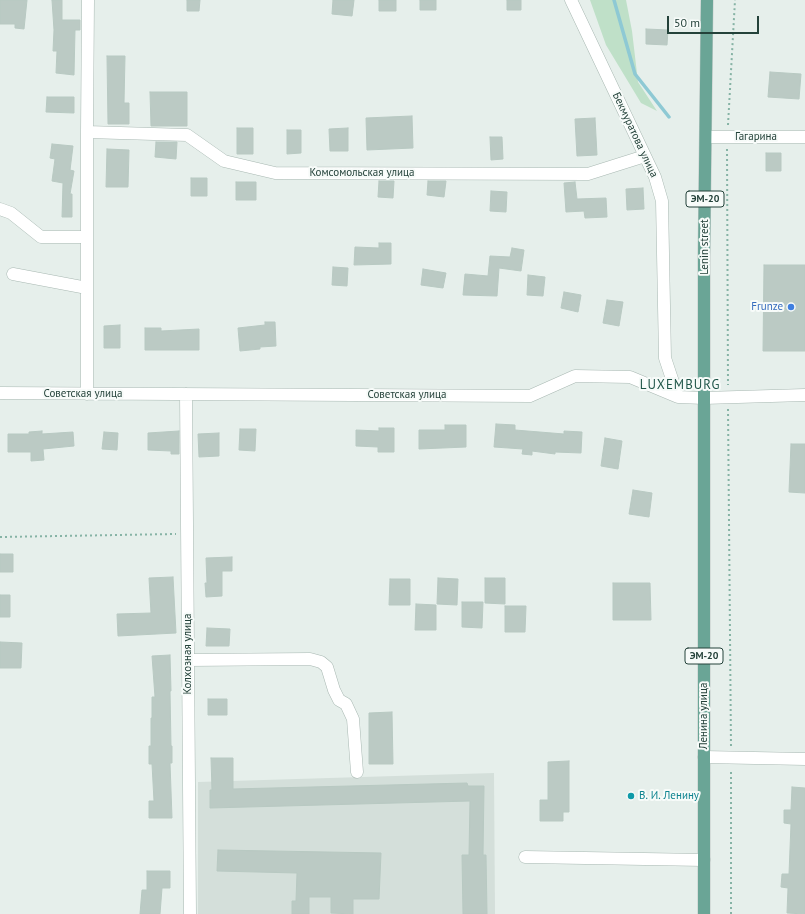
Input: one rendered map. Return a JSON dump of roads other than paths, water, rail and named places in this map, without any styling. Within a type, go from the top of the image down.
[{"type":"main road","name":"Lenin street","points":[[704,398],[707,0]]},
{"type":"main road","name":"Ленина улица","points":[[704,398],[704,914]]},
{"type":"street","points":[[87,394],[88,0]]},
{"type":"street","name":"Бекмуратова улица","points":[[571,0],[656,177],[662,200],[665,358],[678,397]]},
{"type":"street","name":"Комсомольская улица","points":[[87,132],[187,135],[224,161],[275,173],[588,174],[645,156]]},
{"type":"street","name":"Гагарина","points":[[706,137],[805,137]]},
{"type":"street","points":[[0,209],[11,213],[41,237],[87,237]]},
{"type":"street","points":[[13,274],[87,288]]},
{"type":"street","name":"Советская улица","points":[[0,393],[530,396],[575,376],[630,377],[678,397],[728,398],[805,395]]},
{"type":"street","name":"Колхозная улица","points":[[186,394],[190,914]]},
{"type":"street","points":[[188,660],[310,659],[321,662],[327,667],[334,690],[339,700],[346,704],[353,719],[357,772]]},
{"type":"street","points":[[704,756],[805,759]]},
{"type":"street","points":[[525,857],[704,860]]},
{"type":"waterway","points":[[614,0],[635,74],[669,117]]},
{"type":"place","name":"Frunze","points":[[791,307]]},
{"type":"place","name":"В. И. Ленину","points":[[631,796]]},
{"type":"district","name":"LUXEMBURG","points":[[680,385]]}]
